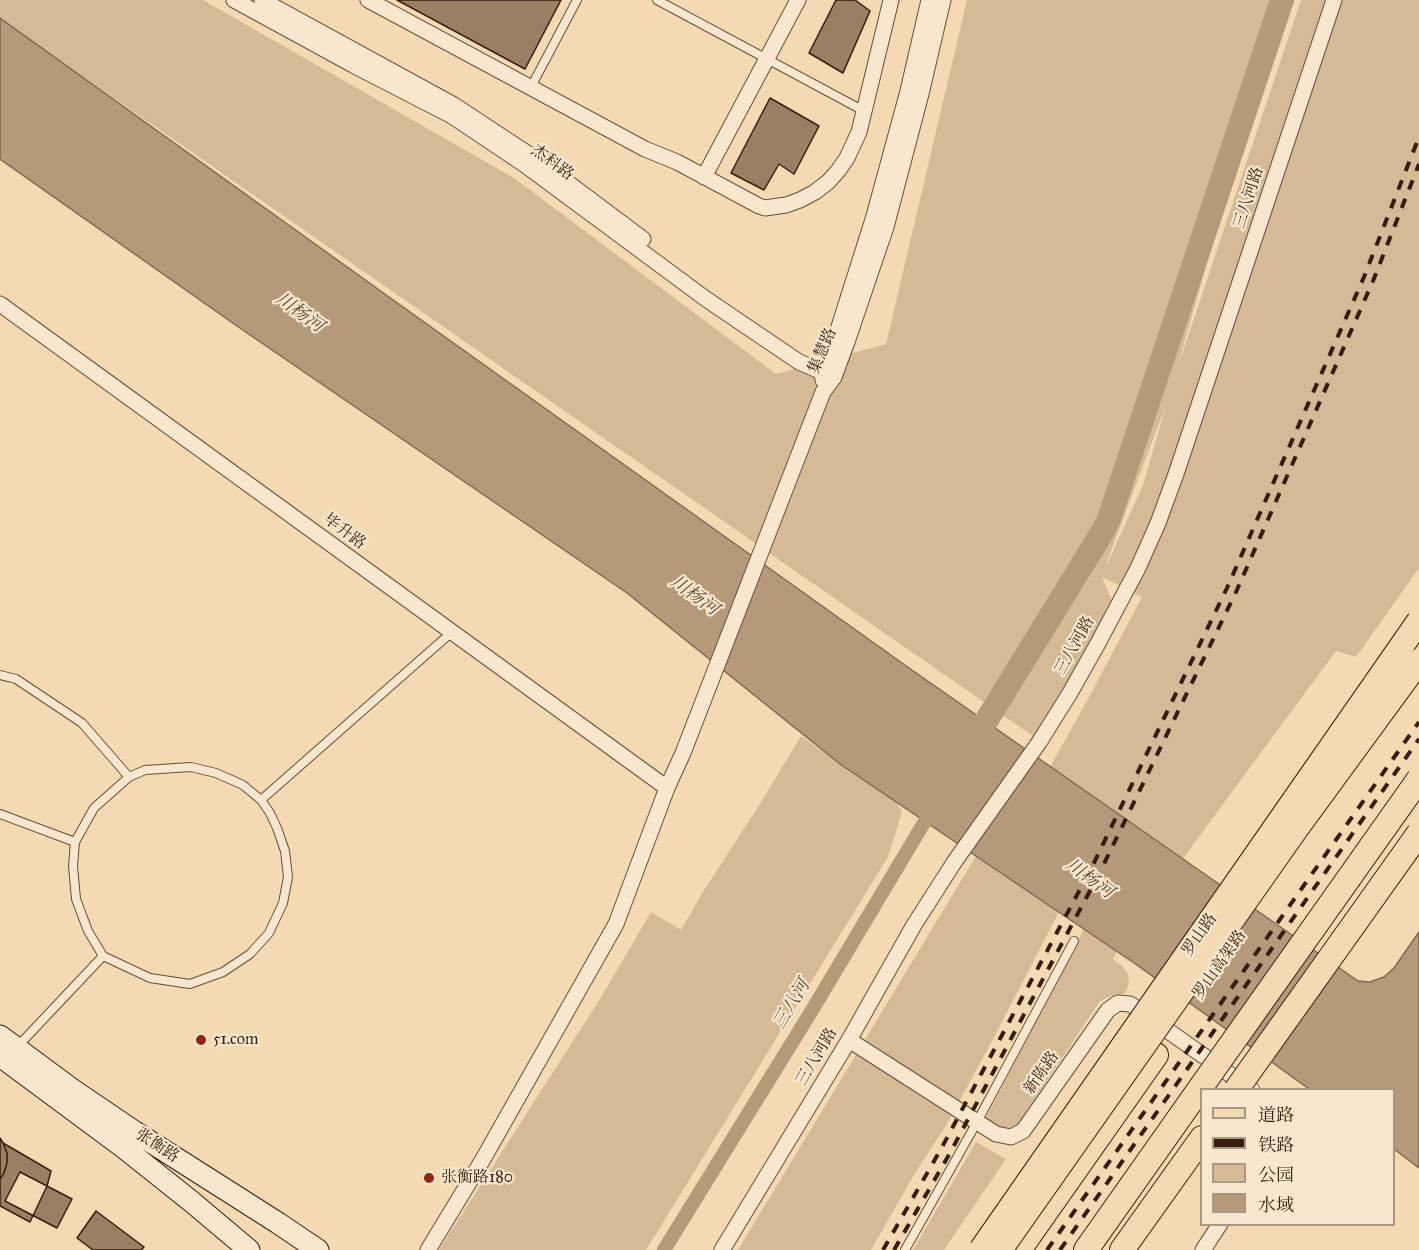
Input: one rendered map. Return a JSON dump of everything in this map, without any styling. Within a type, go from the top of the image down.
[{"type":"main road","name":"罗山路","points":[[981,1250],[1419,621]]},
{"type":"main road","points":[[999,1250],[1296,829],[1419,662]]},
{"type":"main road","name":"罗山高架路","points":[[1019,1250],[1419,678]]},
{"type":"main road","points":[[1201,1088],[1419,779]]},
{"type":"main road","points":[[1218,1088],[1419,802]]},
{"type":"main road","points":[[1237,1088],[1419,833]]},
{"type":"main road","name":"张衡路","points":[[6,1046],[123,1147],[249,1250]]},
{"type":"main road","name":"张衡路","points":[[6,1046],[318,1250]]},
{"type":"main road","points":[[1086,1250],[1200,1089]]},
{"type":"main road","points":[[1104,1250],[1200,1115]]},
{"type":"main road","points":[[1122,1250],[1200,1141]]},
{"type":"street","name":"杰科路","points":[[234,0],[260,4],[454,105],[539,161],[711,291],[829,371]]},
{"type":"street","points":[[368,0],[645,149],[677,162],[759,206],[774,207],[800,200],[815,192],[838,171],[854,146],[891,0]]},
{"type":"street","points":[[705,177],[798,0]]},
{"type":"street","name":"集慧路","points":[[667,788],[683,753],[823,392],[837,333],[874,216],[908,91],[929,0]]},
{"type":"street","name":"集慧路","points":[[829,371],[886,227],[943,0]]},
{"type":"street","name":"三八河路","points":[[722,1250],[849,1040],[914,925],[955,861],[1040,741],[1070,693],[1138,568],[1176,474],[1334,0]]},
{"type":"street","name":"毕升路","points":[[0,304],[667,788]]},
{"type":"street","points":[[428,1250],[482,1161],[616,924],[667,788]]},
{"type":"street","name":"新陈路","points":[[849,1040],[996,1134],[1011,1137],[1023,1131],[1108,1010],[1118,1003],[1130,1004],[1251,1088]]},
{"type":"street","points":[[1203,1250],[1219,1226]]},
{"type":"lane","points":[[531,87],[577,0]]},
{"type":"lane","points":[[657,0],[864,111]]},
{"type":"lane","points":[[261,800],[452,632]]},
{"type":"lane","points":[[0,675],[16,679],[82,723],[129,777]]},
{"type":"lane","points":[[191,767],[216,773],[243,785],[261,800],[277,828],[285,851],[288,877],[282,903],[269,933],[250,954],[223,972],[190,984],[150,978],[103,956],[88,931],[76,899],[73,866],[75,842],[94,808],[129,777],[145,770],[191,767]]},
{"type":"lane","points":[[0,814],[75,842]]},
{"type":"lane","points":[[905,1250],[1074,941]]},
{"type":"lane","points":[[6,1046],[103,956]]},
{"type":"green space","points":[[0,0],[203,0],[514,178],[776,374],[886,344],[967,0],[1282,0],[1176,372],[1301,0],[1419,0],[1419,568],[1356,657],[1336,651],[1181,861],[1046,774],[1142,597],[1102,577],[1116,610],[1040,741],[0,19]],"holes":[[[1166,405],[1143,485],[1107,564],[1106,564]]]},
{"type":"green space","points":[[801,736],[895,801],[902,812],[888,857],[646,1250],[439,1250],[600,999],[651,912],[681,930]]},
{"type":"green space","points":[[976,856],[1059,912],[947,1124],[915,1173],[871,1250],[738,1250]]},
{"type":"green space","points":[[1084,929],[1117,952],[1113,959],[1128,974],[1129,984],[1125,993],[1100,1001],[1018,1124],[1011,1131],[1001,1129],[985,1120]]},
{"type":"green space","points":[[976,1142],[1006,1159],[944,1250],[913,1250]]},
{"type":"water","name":"川杨河","points":[[0,18],[909,668],[1358,981],[1370,982],[1384,977],[1394,968],[1419,932],[1419,1168],[1395,1150],[1395,1088],[1308,1088],[1137,965],[840,764],[627,593],[234,324],[0,159]]},
{"type":"building","points":[[397,0],[561,0],[525,69]]},
{"type":"building","points":[[836,0],[855,0],[870,11],[843,73],[809,53]]},
{"type":"building","points":[[770,98],[819,126],[794,174],[779,164],[764,190],[731,173]]},
{"type":"building","points":[[0,1138],[7,1153],[7,1163],[0,1179]]},
{"type":"building","points":[[3,1143],[51,1171],[47,1186],[30,1222],[0,1206],[0,1179],[7,1163],[7,1153]]},
{"type":"building","points":[[20,1172],[72,1199],[57,1228],[5,1201]]},
{"type":"building","points":[[96,1211],[144,1247],[141,1250],[93,1250],[77,1238]]},
{"type":"waterway","points":[[969,749],[1109,519],[1282,0]]},
{"type":"waterway","name":"三八河","points":[[664,1250],[814,1007],[934,806]]},
{"type":"railway","points":[[883,1250],[941,1149],[1092,867],[1227,588],[1364,277],[1419,137]]},
{"type":"railway","points":[[894,1250],[950,1153],[1100,872],[1236,592],[1373,281],[1419,164]]},
{"type":"railway","points":[[1047,1250],[1419,722]]},
{"type":"railway","points":[[1060,1250],[1419,739]]},
{"type":"place","name":"51.com","points":[[201,1040]]},
{"type":"place","name":"张衡路180","points":[[429,1178]]}]
